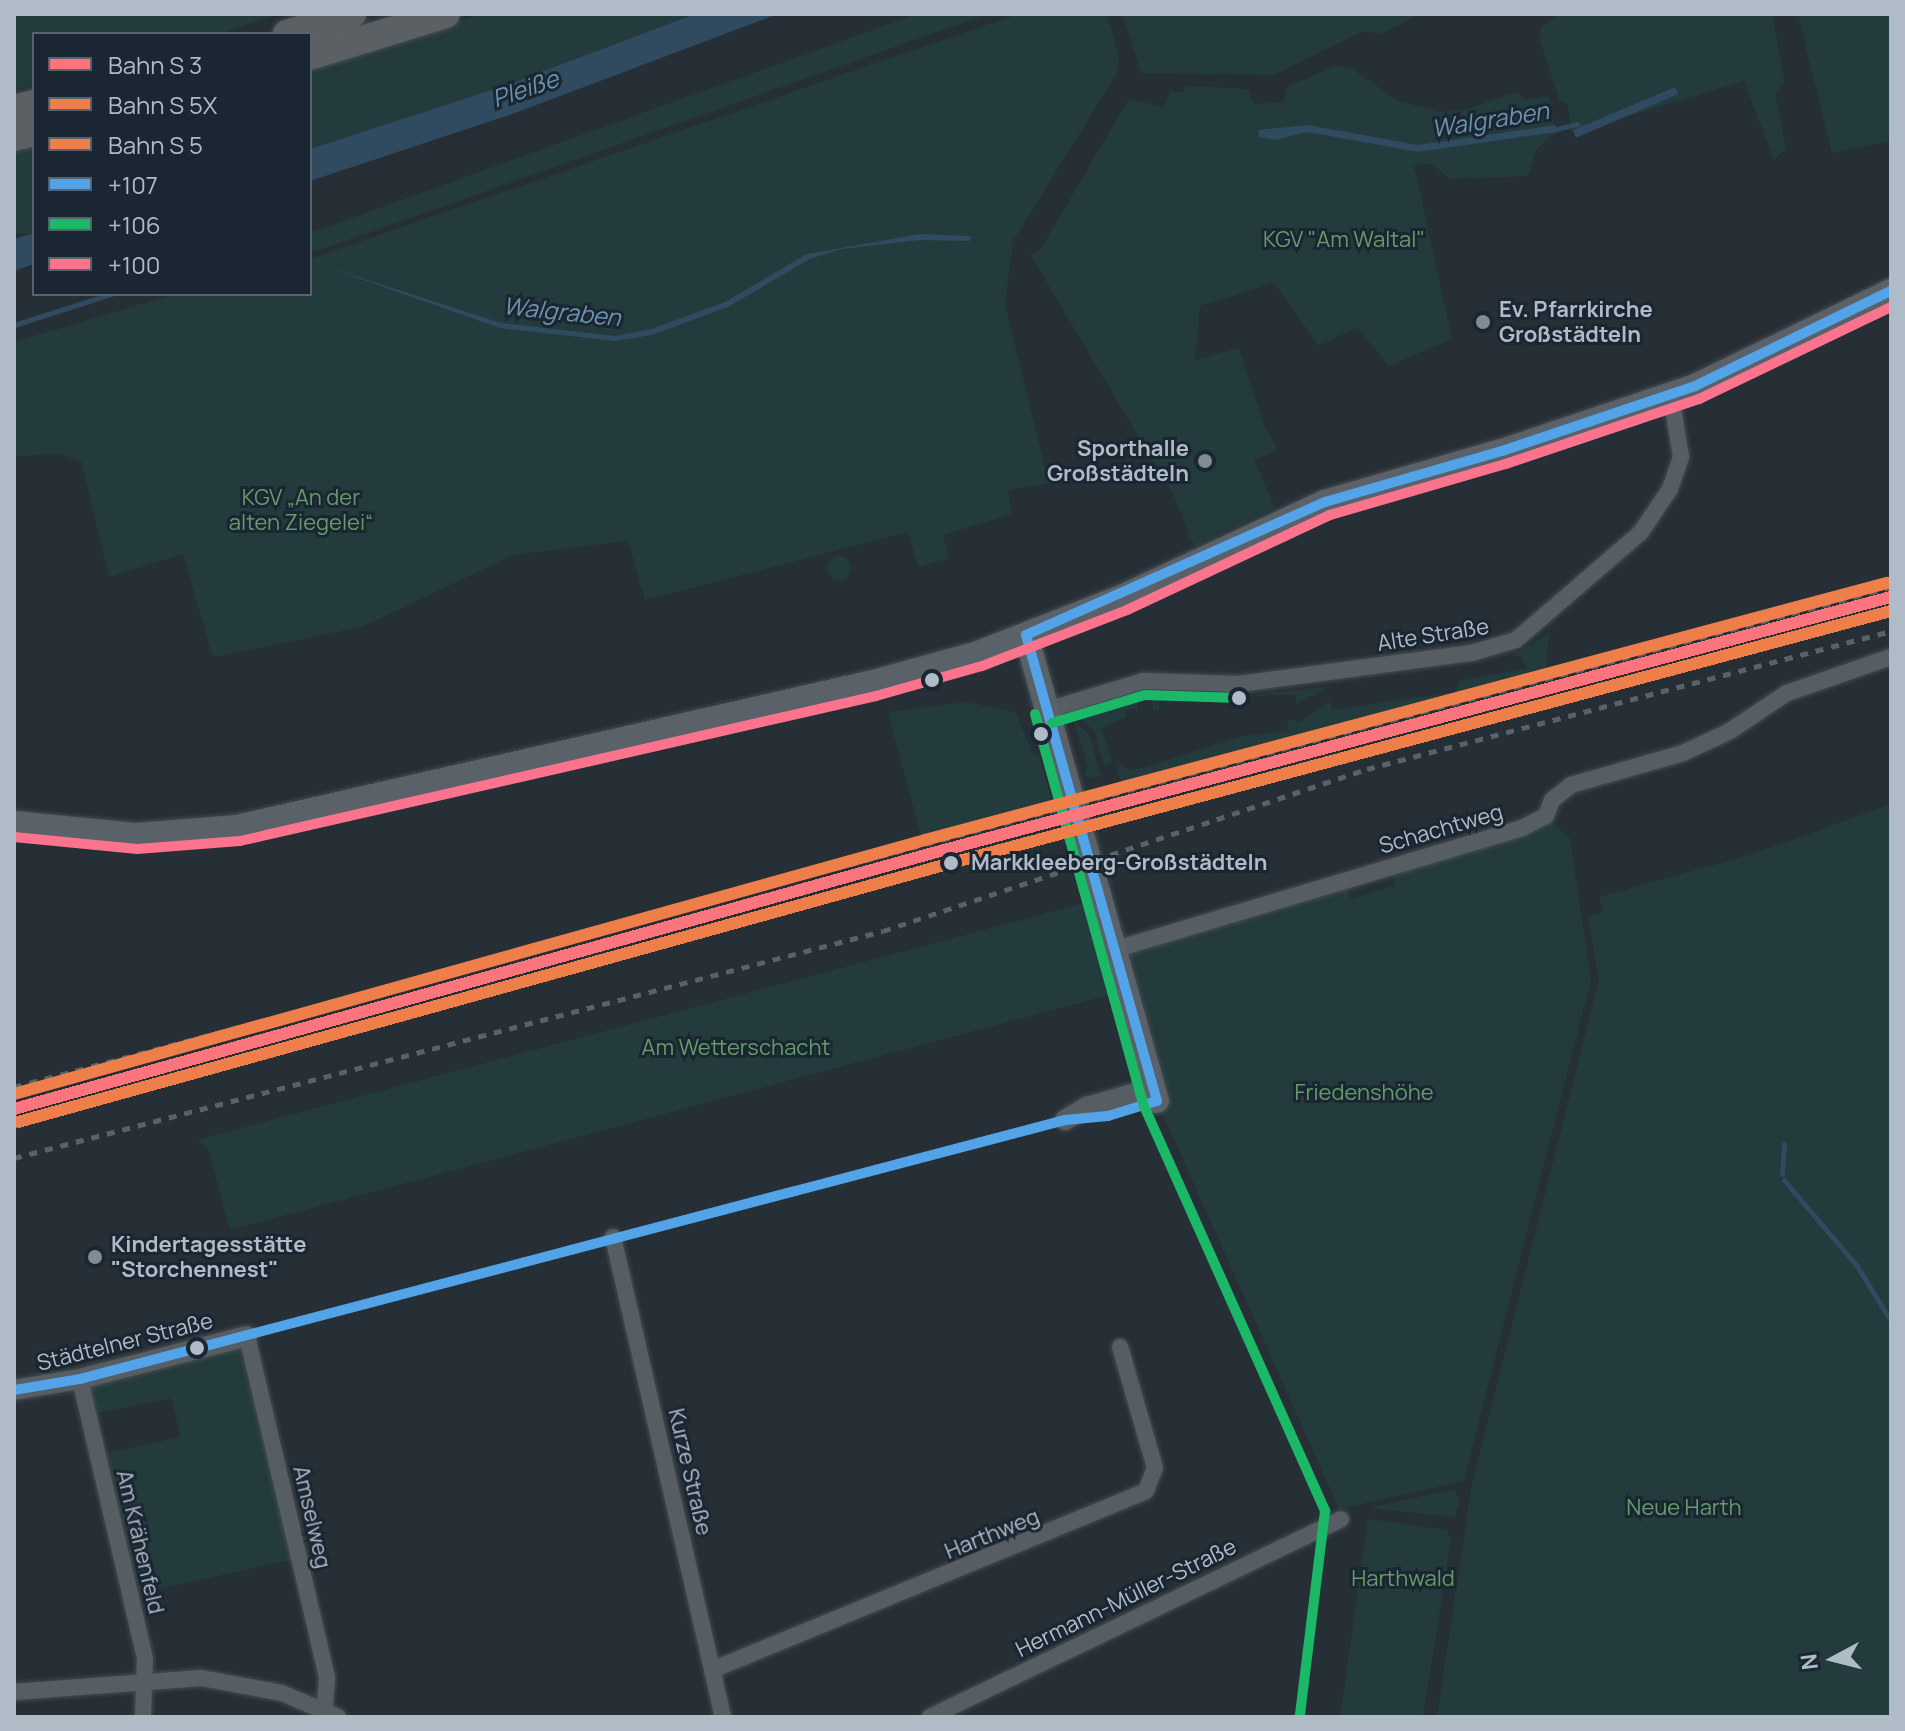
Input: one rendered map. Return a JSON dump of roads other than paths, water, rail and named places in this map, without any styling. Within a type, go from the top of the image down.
[{"type":"highway","points":[[294,32],[352,14]]},
{"type":"highway","points":[[312,55],[446,14]]},
{"type":"main road","points":[[14,823],[137,835],[237,827],[873,682],[1026,635],[1121,597],[1325,502],[1671,396],[1891,291]]},
{"type":"main road","points":[[1026,635],[1155,1094]]},
{"type":"street","name":"Alte Straße","points":[[1048,710],[1143,681],[1239,684],[1472,653],[1516,640],[1641,532],[1670,489],[1681,457],[1671,396]]},
{"type":"street","name":"Schachtweg","points":[[1113,950],[1487,841],[1546,816],[1552,800],[1571,785],[1683,753],[1730,731],[1787,693],[1891,657]]},
{"type":"street","points":[[1065,1120],[1087,1107],[1155,1094]]},
{"type":"street","name":"Kurze Straße","points":[[613,1237],[723,1717]]},
{"type":"street","name":"Städtelner Straße","points":[[14,1390],[80,1379],[247,1336]]},
{"type":"street","name":"Amselweg","points":[[247,1336],[327,1677],[332,1712]]},
{"type":"street","name":"Harthweg","points":[[712,1670],[1146,1491],[1155,1468],[1120,1347]]},
{"type":"street","name":"Am Krähenfeld","points":[[80,1379],[146,1681],[143,1717]]},
{"type":"street","name":"Hermann-Müller-Straße","points":[[930,1717],[1341,1519]]},
{"type":"street","points":[[14,1692],[185,1678],[243,1684],[332,1712]]},
{"type":"street","points":[[963,1700],[971,1717]]},
{"type":"water","name":"Pleiße","points":[[695,14],[778,14],[515,113],[312,180],[312,148],[507,85]]},
{"type":"water","points":[[1675,87],[1678,94],[1576,138],[1573,130]]},
{"type":"water","points":[[1308,125],[1418,145],[1556,125],[1556,132],[1418,152],[1307,132],[1275,140],[1259,137],[1258,130]]},
{"type":"water","points":[[32,234],[32,265],[14,271],[14,239]]},
{"type":"water","points":[[920,234],[971,236],[970,241],[920,240],[842,249],[810,259],[728,307],[652,335],[615,341],[500,328],[327,267],[501,323],[615,336],[651,329],[725,302],[807,254]]},
{"type":"waterway","name":"Walgraben","points":[[1552,130],[1577,124]]},
{"type":"waterway","name":"Walgraben","points":[[14,325],[105,296]]},
{"type":"waterway","points":[[1782,1174],[1784,1144]]},
{"type":"waterway","points":[[1784,1180],[1857,1266],[1891,1321]]},
{"type":"railway","points":[[14,1087],[1891,587]]},
{"type":"railway","points":[[14,1158],[883,931],[1367,769],[1891,631]]},
{"type":"place","name":"Ev. Pfarrkirche Großstädteln","points":[[1483,322]]},
{"type":"place","name":"Sporthalle Großstädteln","points":[[1205,461]]},
{"type":"place","name":"Markkleeberg-Großstädteln","points":[[951,863]]},
{"type":"place","name":"Kindertagesstätte \"Storchennest\"","points":[[95,1257]]},
{"type":"park label","name":"KGV \"Am Waltal\"","points":[[1344,240]]},
{"type":"park label","name":"KGV „An der alten Ziegelei“","points":[[301,510]]},
{"type":"park label","name":"Am Wetterschacht","points":[[736,1048]]},
{"type":"park label","name":"Friedenshöhe","points":[[1364,1093]]},
{"type":"park label","name":"Neue Harth","points":[[1684,1508]]},
{"type":"park label","name":"Harthwald","points":[[1403,1579]]}]
